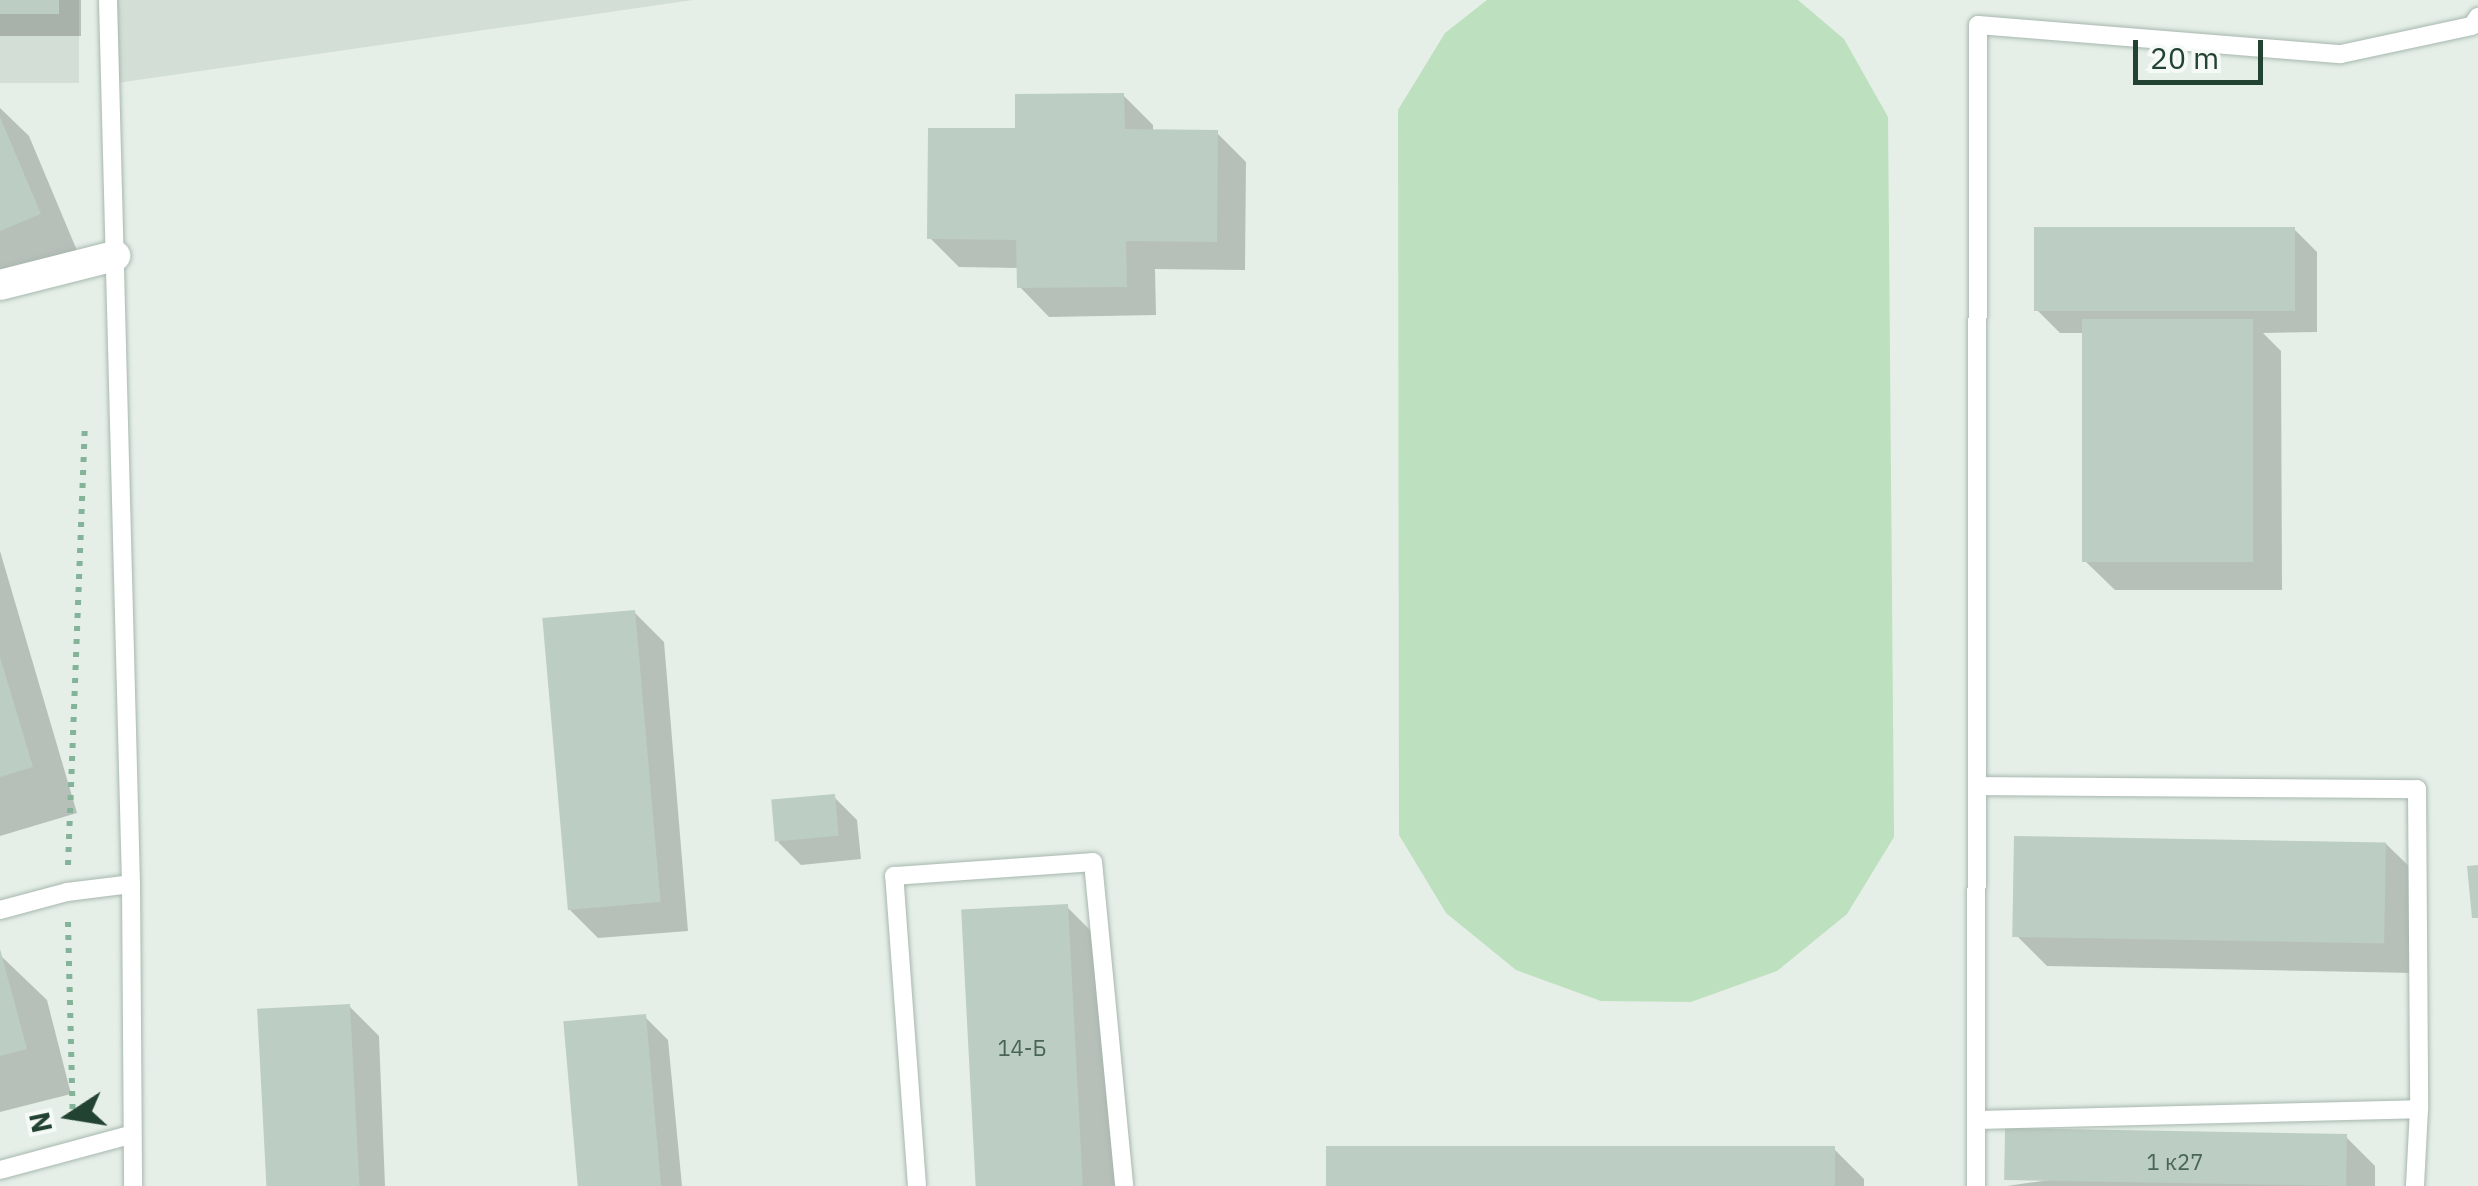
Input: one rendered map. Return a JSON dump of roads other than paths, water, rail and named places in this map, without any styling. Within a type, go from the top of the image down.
[{"type":"street","points":[[0,285],[115,256]]},
{"type":"lane","points":[[108,0],[131,884],[133,1186]]},
{"type":"lane","points":[[1976,1186],[1978,25],[2342,54],[2472,26],[2478,17]]},
{"type":"lane","points":[[1976,786],[2417,789],[2419,1110],[2415,1186]]},
{"type":"lane","points":[[917,1186],[894,876],[1094,862],[1124,1186]]},
{"type":"lane","points":[[0,910],[67,892],[131,884]]},
{"type":"lane","points":[[1976,1120],[2419,1110]]},
{"type":"lane","points":[[0,1170],[130,1135]]}]
